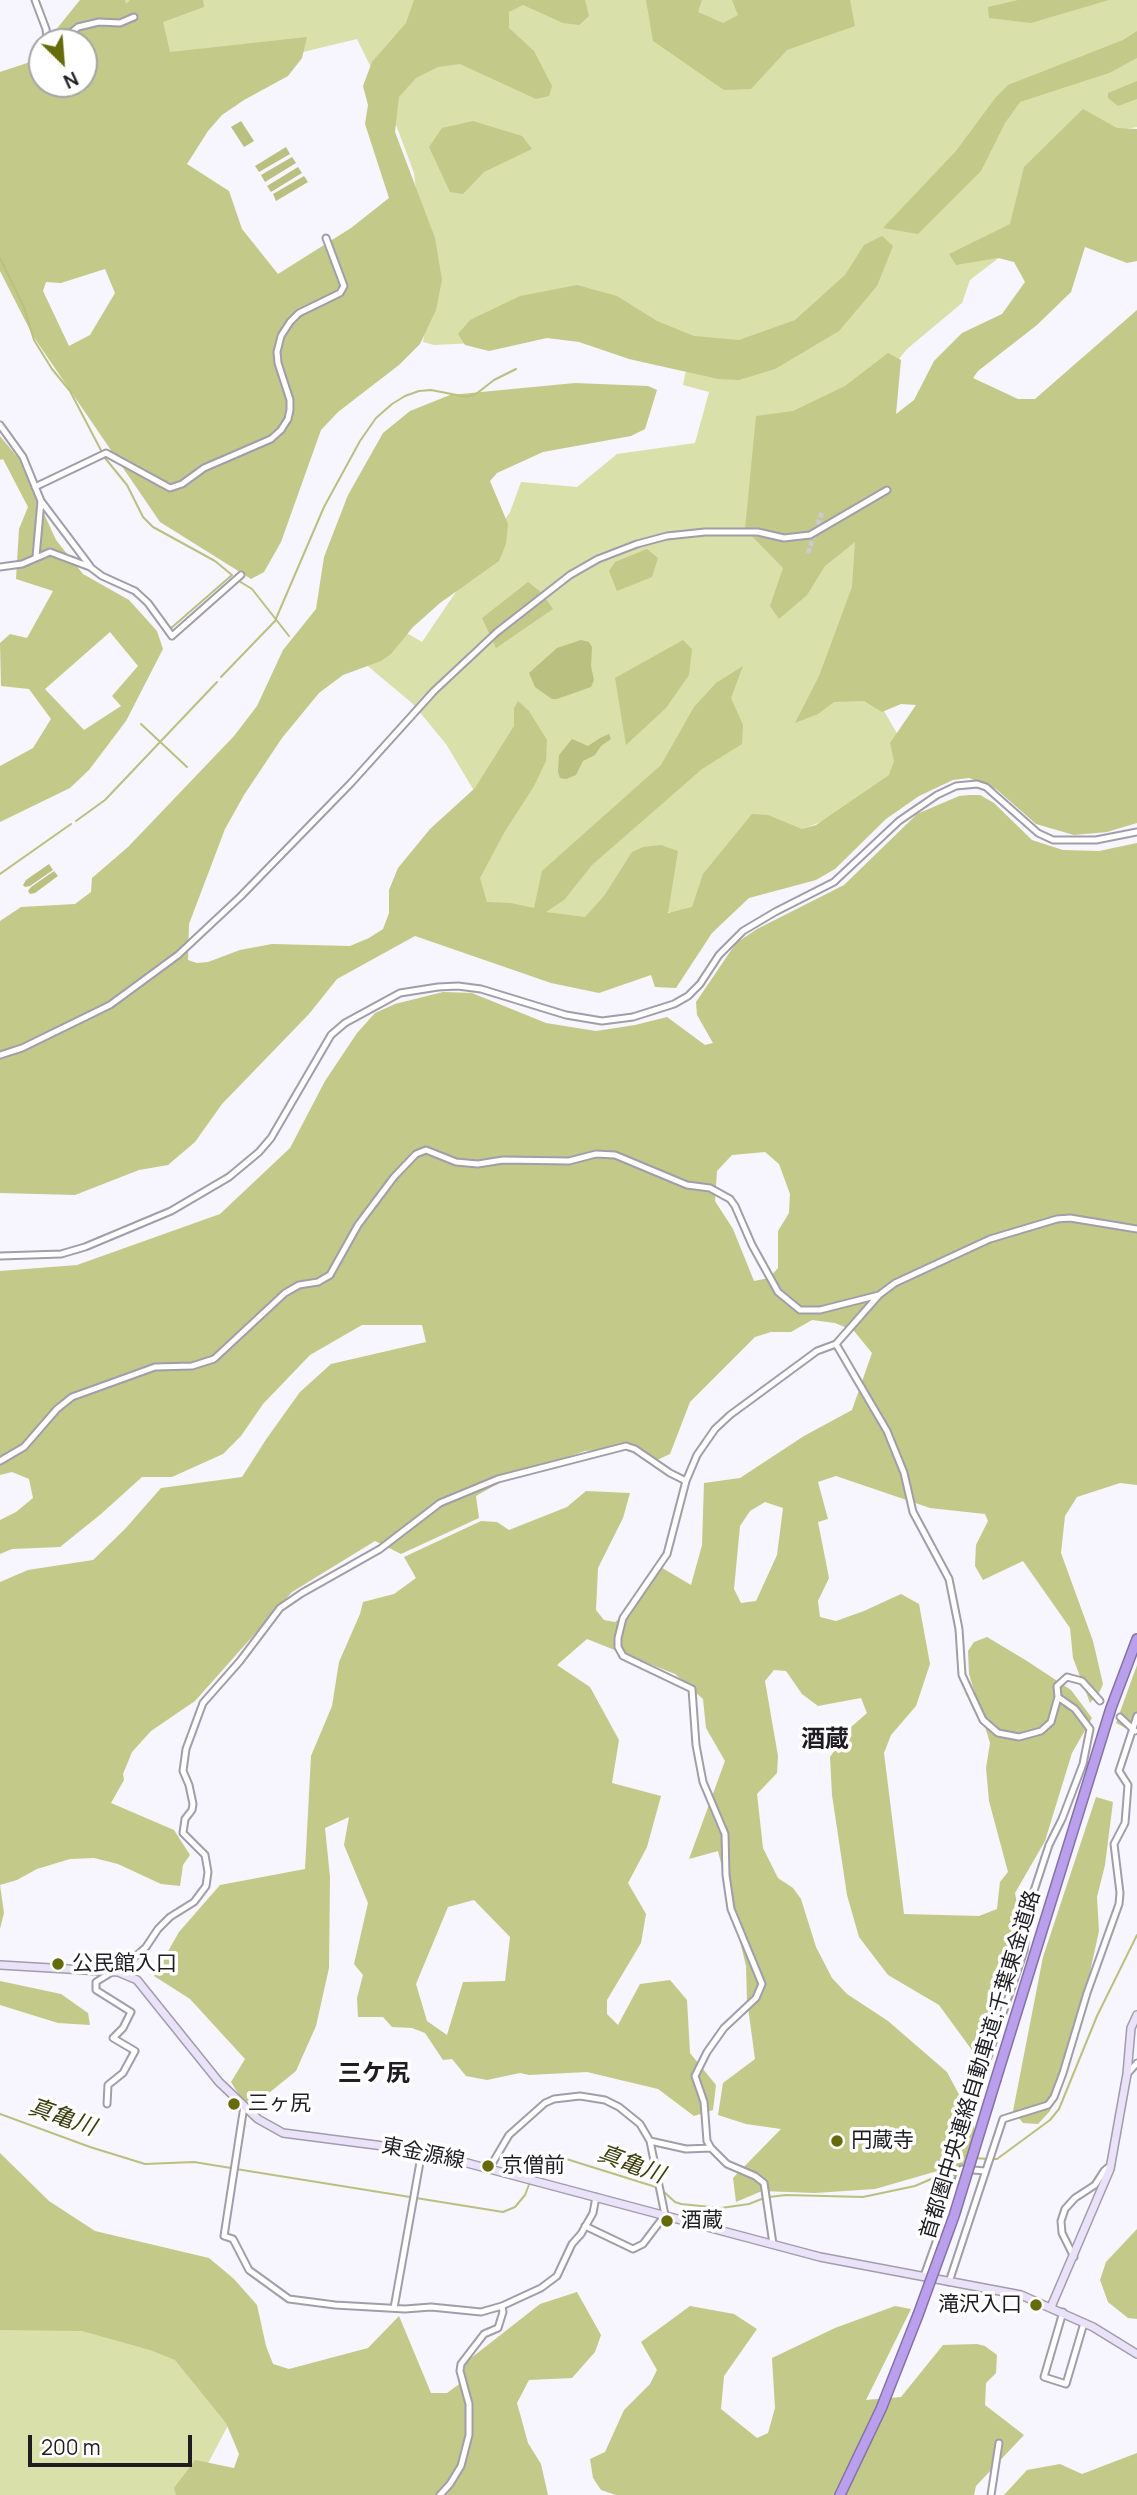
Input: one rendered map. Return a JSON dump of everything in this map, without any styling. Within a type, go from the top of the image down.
[{"type":"highway","name":"首都圏中央連絡自動車道;千葉東金道路","points":[[840,2495],[881,2409],[954,2216],[1111,1708],[1137,1639]]},
{"type":"main road","name":"東金源線","points":[[0,1965],[115,1972],[137,1980],[219,2082],[258,2119],[283,2133],[422,2151],[820,2257],[1021,2295],[1063,2312],[1137,2354]]},
{"type":"main road","points":[[1051,2307],[1111,2165],[1132,2028],[1137,2015]]},
{"type":"street","points":[[35,0],[46,28]]},
{"type":"street","points":[[77,28],[99,22],[120,23],[134,17]]},
{"type":"street","points":[[35,487],[106,453],[170,488],[182,484],[204,468],[271,439],[281,430],[290,410],[290,400],[278,363],[277,352],[281,336],[299,313],[340,292],[344,286],[326,238]]},
{"type":"street","points":[[0,425],[23,457],[41,501],[90,567]]},
{"type":"street","points":[[0,1055],[43,1039],[110,1005],[145,982],[178,955],[351,783],[434,691],[497,632],[570,575],[598,559],[667,536],[705,532],[758,532],[784,538],[810,535],[887,490]]},
{"type":"street","points":[[36,558],[41,501]]},
{"type":"street","points":[[0,567],[22,564],[50,552],[90,567],[102,576],[135,591],[148,603],[172,636],[241,576]]},
{"type":"street","points":[[0,1256],[61,1254],[85,1247],[172,1211],[229,1177],[271,1138],[331,1035],[345,1023],[400,993],[458,986],[481,989],[566,1015],[602,1021],[633,1017],[674,1004],[688,996],[700,984],[719,955],[743,931],[834,882],[899,821],[937,794],[956,786],[977,784],[986,787],[1038,833],[1053,840],[1096,840],[1137,832]]},
{"type":"street","points":[[0,1461],[24,1447],[57,1409],[72,1397],[155,1367],[192,1366],[214,1359],[285,1293],[299,1285],[324,1279],[334,1269],[358,1225],[394,1177],[411,1159],[426,1150],[456,1162],[478,1164],[503,1160],[569,1161],[596,1154],[615,1155],[687,1185],[710,1188],[730,1199],[778,1292],[800,1310],[820,1310],[879,1294],[913,1273],[976,1245],[1057,1219],[1070,1218],[1137,1229]]},
{"type":"street","points":[[773,2244],[767,2197],[761,2179],[727,2164],[710,2148],[707,2141],[706,2111],[695,2076],[707,2052],[724,2028],[756,1998],[762,1984],[731,1909],[726,1875],[725,1834],[703,1782],[696,1745],[692,1689],[623,1656],[618,1647],[618,1638],[622,1618],[667,1554],[686,1481],[705,1442],[730,1415],[817,1351],[836,1343],[879,1294]]},
{"type":"street","points":[[836,1343],[887,1432],[904,1473],[913,1512],[949,1579],[959,1629],[962,1675],[983,1720],[998,1733],[1019,1737],[1033,1735],[1051,1722],[1058,1697],[1057,1686],[1068,1677],[1082,1681],[1100,1701]]},
{"type":"street","points":[[107,2104],[108,2085],[123,2073],[135,2051],[113,2038],[123,2028],[131,2012],[96,1990],[96,1982],[115,1972],[146,1947],[158,1929],[170,1917],[194,1902],[206,1886],[208,1872],[205,1855],[183,1833],[185,1819],[193,1804],[183,1771],[186,1749],[203,1703],[240,1661],[280,1608],[380,1549],[440,1503],[498,1479],[626,1446],[686,1481]]},
{"type":"street","points":[[988,2057],[1024,1951],[1030,1903],[1049,1845],[1083,1764],[1090,1729],[1075,1709],[1058,1697]]},
{"type":"street","points":[[950,2282],[1003,2119],[1048,2105],[1054,2097],[1119,1904],[1114,1844],[1125,1823],[1128,1786],[1119,1771],[1135,1731],[1137,1716]]},
{"type":"street","points":[[1120,1717],[1135,1731]]},
{"type":"street","points":[[1127,2074],[1137,2063]]},
{"type":"street","points":[[489,2169],[517,2126],[554,2099],[580,2096],[605,2100],[629,2114],[646,2132],[650,2141],[664,2215],[643,2245],[634,2249],[585,2226]]},
{"type":"street","points":[[244,2106],[223,2236],[233,2239],[249,2270],[289,2300],[335,2305],[481,2312],[502,2306],[541,2288],[557,2276],[572,2244],[593,2213],[596,2197]]},
{"type":"street","points":[[650,2141],[686,2149],[710,2148]]},
{"type":"street","points":[[394,2308],[422,2151]]},
{"type":"street","points":[[1074,2257],[1062,2233],[1061,2221],[1065,2210],[1075,2198],[1095,2185],[1111,2165]]},
{"type":"street","points":[[924,2276],[962,2169],[985,2171]]},
{"type":"street","points":[[439,2495],[450,2484],[461,2466],[469,2435],[469,2404],[460,2371],[461,2364],[484,2334],[498,2328],[502,2306]]},
{"type":"street","points":[[1063,2312],[1044,2377],[1066,2384],[1084,2323]]},
{"type":"street","points":[[991,2495],[999,2443]]},
{"type":"shaded area","points":[[80,0],[125,0],[126,4],[130,0],[203,0],[204,7],[163,22],[170,52],[307,37],[302,58],[288,76],[222,115],[187,164],[229,191],[242,229],[278,274],[351,228],[389,198],[365,124],[368,105],[363,86],[372,62],[406,23],[414,0],[585,0],[589,16],[579,25],[563,23],[523,5],[509,12],[509,28],[534,51],[552,86],[549,96],[536,99],[460,64],[438,67],[416,78],[399,97],[395,132],[435,238],[442,280],[436,310],[420,344],[399,365],[338,412],[321,430],[281,542],[264,572],[251,579],[160,522],[33,336],[0,271],[0,72],[27,63],[28,98],[98,98],[98,28],[57,28]],"holes":[[[105,269],[115,293],[90,335],[69,346],[43,291],[46,282],[61,283]]]},
{"type":"shaded area","points":[[116,0],[1137,0],[1137,127],[1102,133],[1013,247],[970,280],[962,303],[907,349],[888,372],[858,523],[877,699],[906,749],[906,767],[843,813],[793,833],[686,918],[656,908],[594,923],[449,903],[494,824],[446,744],[413,704],[357,657],[383,619],[422,642],[510,512],[521,482],[577,487],[617,454],[695,443],[709,392],[683,385],[690,351],[603,304],[476,343],[434,345],[423,342],[429,304],[414,173],[386,98],[357,39],[274,59],[150,63]]},
{"type":"shaded area","points":[[646,0],[702,0],[698,12],[723,23],[738,15],[732,0],[850,0],[855,26],[787,50],[751,89],[724,90],[653,41]]},
{"type":"shaded area","points":[[1018,0],[1109,0],[1031,23],[989,18],[988,7]]},
{"type":"shaded area","points":[[1137,31],[1137,58],[1109,73],[1020,102],[1005,123],[981,171],[918,234],[883,228],[956,151],[1008,85],[1123,40]]},
{"type":"shaded area","points":[[1137,81],[1137,99],[1118,106],[1108,98],[1108,93]]},
{"type":"shaded area","points":[[1083,109],[1117,128],[1137,129],[1137,261],[1127,263],[1085,247],[1071,292],[1037,325],[978,371],[973,378],[1018,399],[1035,399],[1137,310],[1137,823],[1107,832],[1074,835],[1036,824],[996,789],[969,778],[953,780],[919,796],[886,819],[835,869],[816,880],[749,898],[712,933],[676,988],[655,987],[651,975],[599,993],[551,983],[415,936],[337,979],[309,1014],[222,1104],[195,1142],[168,1165],[139,1170],[75,1195],[0,1193],[0,921],[21,907],[75,904],[91,892],[92,878],[128,847],[234,736],[257,706],[283,650],[316,609],[324,557],[348,495],[383,433],[410,411],[450,395],[575,383],[648,386],[657,390],[645,429],[631,436],[543,452],[497,473],[490,481],[508,524],[506,544],[499,561],[440,603],[413,627],[391,654],[381,661],[343,675],[319,693],[282,738],[225,829],[189,924],[188,960],[208,962],[240,950],[272,944],[350,946],[383,929],[389,913],[389,890],[398,868],[430,829],[475,788],[514,726],[514,708],[518,701],[529,711],[547,740],[546,761],[480,878],[487,902],[534,908],[542,871],[661,765],[694,707],[716,683],[743,666],[731,698],[743,725],[742,744],[702,769],[592,865],[564,900],[546,912],[585,917],[604,896],[632,852],[643,847],[661,845],[678,851],[668,913],[692,907],[703,874],[752,814],[768,815],[802,829],[816,825],[889,775],[894,761],[890,743],[916,705],[901,704],[882,712],[864,701],[834,702],[818,714],[795,723],[819,676],[852,587],[855,542],[825,566],[807,595],[779,619],[770,606],[783,568],[745,529],[756,416],[793,411],[845,386],[888,353],[901,360],[896,414],[914,400],[934,361],[962,333],[1002,314],[1025,282],[1014,262],[998,258],[956,265],[949,254],[1010,224],[1024,167]]},
{"type":"shaded area","points":[[241,121],[254,141],[244,147],[231,127]]},
{"type":"shaded area","points":[[473,121],[522,136],[532,149],[484,172],[463,194],[450,192],[429,147],[442,128]]},
{"type":"shaded area","points":[[286,147],[290,154],[259,172],[255,166]]},
{"type":"shaded area","points":[[292,157],[296,163],[265,182],[261,175]]},
{"type":"shaded area","points":[[298,167],[302,173],[271,192],[267,186]]},
{"type":"shaded area","points":[[304,176],[308,182],[276,201],[273,194]]},
{"type":"shaded area","points":[[882,236],[893,246],[877,286],[839,331],[775,369],[739,380],[718,379],[629,359],[579,342],[547,338],[489,351],[465,345],[458,334],[470,320],[520,296],[577,285],[617,296],[657,321],[694,336],[739,340],[795,320],[845,275],[864,245]]},
{"type":"shaded area","points":[[0,436],[19,459],[56,540],[83,574],[129,600],[157,631],[163,649],[126,721],[89,770],[70,788],[0,822],[0,766],[33,748],[51,719],[29,689],[1,686],[0,643],[10,634],[27,638],[53,591],[16,579],[19,529],[28,507],[3,459],[0,460]],"holes":[[[110,632],[138,666],[112,696],[121,706],[84,730],[45,689]]]},
{"type":"shaded area","points":[[647,549],[658,558],[652,577],[617,591],[609,571],[615,562]]},
{"type":"shaded area","points":[[528,582],[542,593],[553,609],[496,648],[482,618]]},
{"type":"shaded area","points":[[581,640],[589,642],[592,647],[591,666],[594,680],[591,687],[552,699],[535,687],[529,673],[557,648]]},
{"type":"shaded area","points":[[683,640],[692,649],[689,675],[666,708],[626,745],[615,678]]},
{"type":"shaded area","points":[[609,734],[611,739],[601,746],[595,755],[583,761],[576,775],[560,778],[559,755],[572,739],[588,746]]},
{"type":"shaded area","points":[[980,795],[994,803],[1032,840],[1063,850],[1099,851],[1137,843],[1137,1485],[1120,1483],[1077,1497],[1065,1516],[1061,1553],[1093,1641],[1103,1684],[1100,1691],[1090,1703],[1073,1658],[1070,1628],[1023,1561],[983,1580],[975,1566],[976,1545],[988,1521],[985,1514],[930,1508],[836,1476],[818,1482],[828,1519],[818,1522],[829,1578],[818,1601],[820,1617],[836,1621],[901,1594],[919,1604],[930,1664],[916,1706],[891,1735],[884,1753],[904,1914],[979,1916],[997,1909],[1000,1882],[1008,1872],[989,1801],[986,1768],[990,1743],[969,1674],[968,1651],[974,1642],[987,1637],[1027,1661],[1071,1690],[1092,1718],[1072,1753],[1045,1841],[1015,1893],[1018,1909],[1000,1982],[977,2057],[939,2005],[888,1975],[859,1937],[847,1895],[832,1795],[830,1757],[850,1728],[867,1713],[861,1698],[818,1706],[802,1694],[786,1671],[774,1670],[765,1681],[778,1756],[777,1773],[757,1794],[763,1848],[778,1878],[793,1888],[801,1899],[816,1947],[832,1978],[847,1994],[888,2021],[947,2072],[973,2121],[977,2145],[965,2182],[941,2170],[875,2189],[815,2193],[762,2191],[736,2202],[733,2178],[781,2129],[746,2124],[718,2115],[723,2083],[755,2059],[747,2000],[746,1966],[718,1851],[689,1859],[725,1761],[706,1728],[703,1699],[675,1674],[587,1639],[557,1665],[590,1687],[619,1740],[612,1783],[661,1796],[647,1847],[628,1883],[646,1914],[641,1943],[607,2000],[607,2014],[618,2025],[640,1984],[670,1980],[687,2000],[690,2053],[716,2085],[713,2110],[694,2116],[658,2089],[587,2072],[529,2075],[520,2073],[487,2080],[466,2076],[452,2059],[443,2060],[425,2033],[412,2028],[392,2027],[383,2017],[358,2017],[357,1998],[363,1975],[354,1964],[368,1903],[344,1845],[349,1817],[325,1828],[330,1877],[329,1968],[316,2026],[296,2071],[259,2101],[243,2101],[231,2082],[245,2059],[190,1999],[154,1976],[179,1932],[220,1885],[305,1869],[311,1756],[332,1706],[339,1662],[363,1602],[394,1594],[416,1578],[404,1557],[481,1521],[497,1522],[509,1530],[567,1507],[586,1491],[630,1493],[623,1518],[598,1568],[596,1610],[604,1620],[615,1622],[637,1604],[659,1566],[691,1585],[702,1545],[704,1483],[740,1478],[804,1436],[852,1410],[872,1353],[854,1331],[835,1323],[812,1320],[791,1332],[771,1332],[755,1337],[690,1402],[670,1454],[655,1461],[624,1448],[585,1451],[506,1479],[476,1496],[479,1518],[401,1554],[375,1541],[292,1592],[195,1701],[151,1731],[132,1752],[123,1774],[124,1780],[111,1803],[174,1830],[190,1855],[183,1865],[180,1886],[161,1884],[118,1864],[94,1858],[70,1859],[37,1869],[17,1880],[0,1885],[0,1582],[28,1570],[93,1560],[161,1488],[242,1477],[300,1392],[331,1364],[426,1342],[422,1325],[362,1325],[310,1355],[263,1404],[241,1436],[223,1454],[172,1477],[142,1477],[60,1547],[12,1549],[0,1554],[0,1520],[16,1512],[33,1498],[29,1479],[12,1472],[0,1475],[0,1271],[77,1265],[220,1214],[290,1148],[325,1081],[357,1033],[375,1013],[395,1004],[443,992],[472,993],[546,1023],[596,1031],[667,1017],[705,1045],[713,1043],[697,1015],[696,1002],[736,943],[757,929],[844,885],[917,814],[959,796]],"holes":[[[765,1152],[779,1164],[790,1194],[789,1213],[778,1231],[778,1268],[769,1278],[754,1281],[733,1229],[715,1201],[717,1171],[732,1155]],[[765,1502],[783,1508],[777,1555],[756,1601],[741,1603],[734,1589],[740,1526],[750,1511]],[[474,1900],[510,1937],[505,1981],[463,1982],[447,2035],[427,2021],[416,1984],[448,1907]]]},
{"type":"shaded area","points":[[49,864],[53,870],[30,886],[23,885],[26,880]]},
{"type":"shaded area","points":[[54,871],[58,876],[30,894],[28,891],[31,887]]},
{"type":"shaded area","points":[[1137,1665],[1137,1734],[1116,1723]]},
{"type":"shaded area","points":[[1096,1797],[1113,1802],[1105,1865],[1097,1897],[1099,1931],[1083,2004],[1050,2111],[1038,2124],[1023,2123],[1013,2111],[1043,1957]]},
{"type":"shaded area","points":[[0,1885],[4,1913],[0,1929]]},
{"type":"shaded area","points":[[0,1981],[61,1994],[88,2013],[90,2025],[58,2023],[0,2005]]},
{"type":"shaded area","points":[[0,2153],[49,2201],[95,2231],[209,2258],[234,2279],[257,2305],[273,2364],[289,2369],[368,2348],[399,2316],[431,2393],[447,2393],[462,2382],[466,2362],[540,2304],[577,2292],[601,2335],[595,2352],[572,2378],[529,2380],[517,2403],[528,2443],[541,2464],[548,2495],[176,2495],[174,2488],[195,2460],[234,2468],[239,2454],[226,2423],[175,2360],[150,2350],[82,2331],[0,2330]]},
{"type":"shaded area","points":[[1137,2229],[1137,2319],[1128,2318],[1108,2302],[1100,2280],[1106,2262]]},
{"type":"shaded area","points":[[0,2306],[185,2341],[235,2412],[204,2471],[202,2495],[0,2495]]},
{"type":"shaded area","points":[[690,2306],[734,2314],[757,2329],[724,2376],[721,2409],[757,2438],[768,2433],[775,2408],[772,2358],[835,2328],[895,2306],[911,2309],[866,2400],[901,2397],[943,2345],[977,2344],[985,2346],[997,2355],[996,2373],[986,2383],[985,2405],[1024,2435],[976,2486],[974,2495],[616,2495],[601,2490],[593,2478],[590,2459],[605,2452],[624,2410],[650,2384],[657,2370],[641,2342]]},
{"type":"shaded area","points":[[1137,2453],[1137,2495],[1004,2495],[1027,2470],[1060,2464],[1082,2474]]},
{"type":"waterway","points":[[0,258],[24,307],[34,340],[70,391],[105,458],[127,485],[143,517],[153,527],[215,561],[232,575],[170,629]]},
{"type":"waterway","points":[[221,677],[275,621],[324,507],[360,441],[376,418],[392,404],[419,391],[431,390],[467,397],[516,369]]},
{"type":"waterway","points":[[239,581],[252,589],[289,636]]},
{"type":"waterway","points":[[76,821],[105,800],[217,682]]},
{"type":"waterway","points":[[141,724],[187,767]]},
{"type":"waterway","points":[[0,874],[71,824]]},
{"type":"waterway","name":"真亀川","points":[[993,2159],[997,2159],[1050,2120],[1059,2109],[1097,2016],[1137,1935]]},
{"type":"waterway","name":"真亀川","points":[[0,2114],[145,2164],[194,2162],[231,2168]]},
{"type":"waterway","name":"真亀川","points":[[769,2197],[863,2197],[915,2186],[938,2176],[951,2181],[962,2156],[970,2156]]},
{"type":"waterway","name":"真亀川","points":[[532,2177],[533,2171],[543,2161],[560,2157],[659,2188]]},
{"type":"waterway","name":"真亀川","points":[[975,2158],[987,2159]]},
{"type":"waterway","name":"真亀川","points":[[236,2169],[410,2197]]},
{"type":"waterway","name":"真亀川","points":[[416,2198],[503,2212],[515,2207],[525,2195],[530,2182]]},
{"type":"waterway","name":"真亀川","points":[[663,2191],[681,2204],[721,2208],[749,2204],[764,2198]]},
{"type":"tunnel","points":[[808,553],[822,512]]},
{"type":"place","name":"公民館入口","points":[[58,1964]]},
{"type":"place","name":"三ヶ尻","points":[[234,2104]]},
{"type":"place","name":"円蔵寺","points":[[837,2141]]},
{"type":"place","name":"京僧前","points":[[488,2166]]},
{"type":"place","name":"酒蔵","points":[[667,2221]]},
{"type":"place","name":"滝沢入口","points":[[1036,2305]]},
{"type":"district","name":"酒蔵","points":[[825,1740]]},
{"type":"district","name":"三ケ尻","points":[[374,2074]]}]
